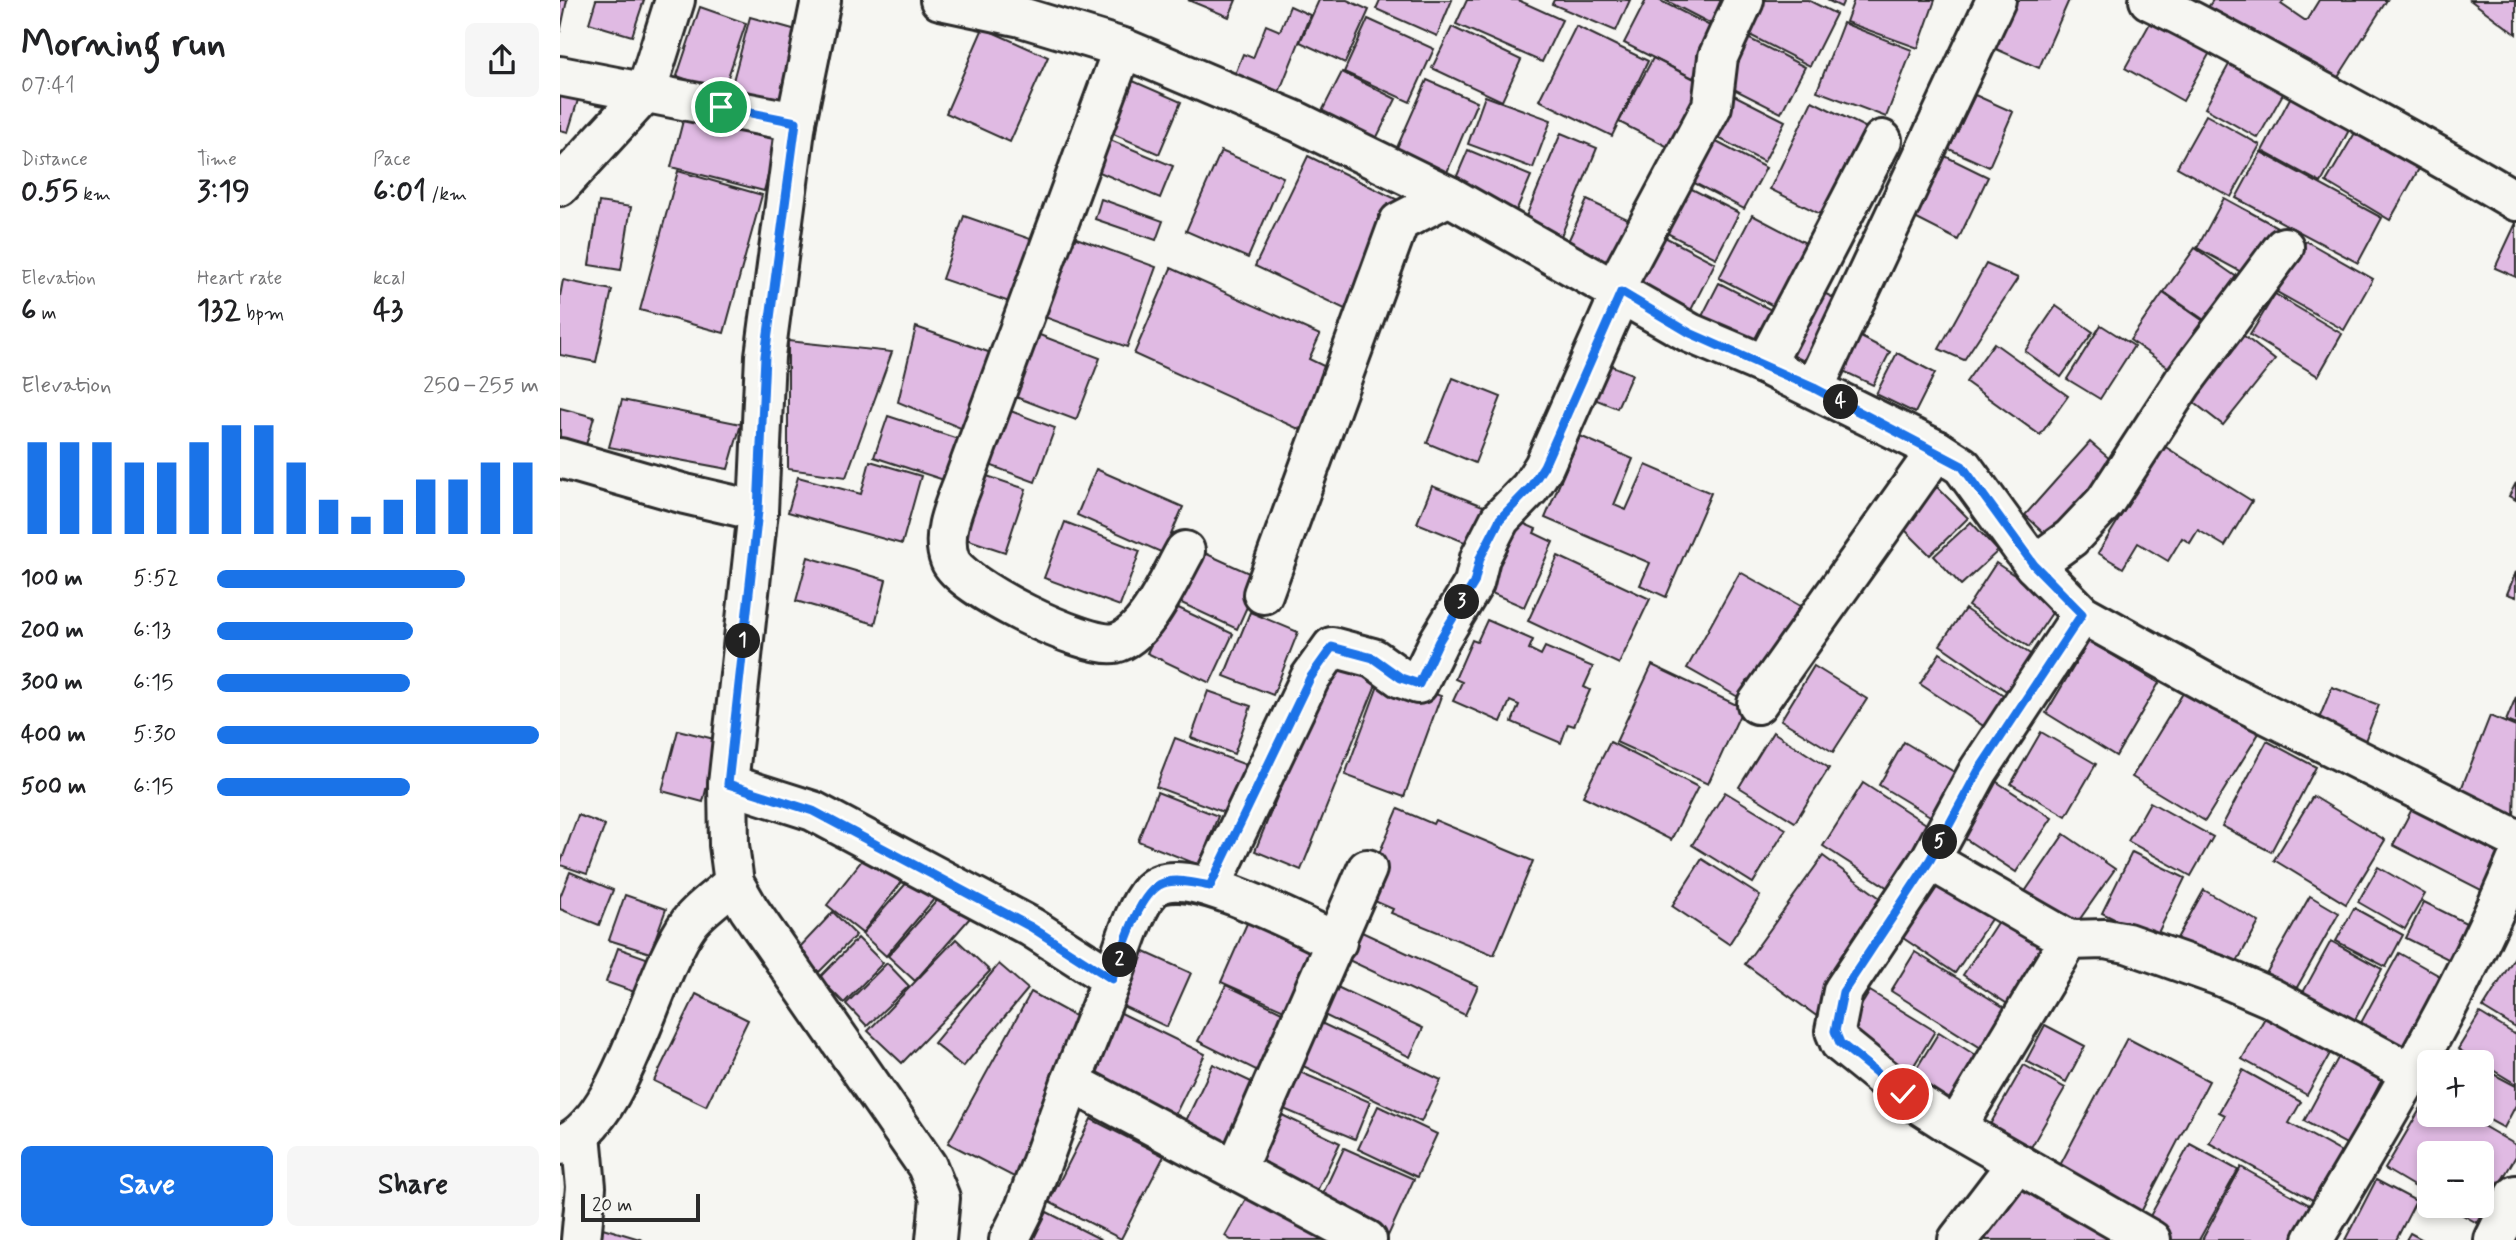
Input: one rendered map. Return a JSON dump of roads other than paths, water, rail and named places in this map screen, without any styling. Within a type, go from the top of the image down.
[{"type":"street","points":[[560,186],[646,92],[676,0]]},
{"type":"street","points":[[821,0],[796,122],[765,356],[758,511],[728,784],[729,845],[734,883],[748,909],[927,1166],[940,1198],[936,1240]]},
{"type":"street","points":[[940,0],[1021,17],[1122,48],[1298,122],[1449,196],[1690,333],[1814,388],[1937,450],[1962,466],[2034,565],[2082,614],[2221,691],[2516,839]]},
{"type":"street","points":[[1210,886],[1310,678],[1332,647],[1373,658],[1401,678],[1419,684],[1439,641],[1474,583],[1480,558],[1500,519],[1530,488],[1544,466],[1618,290],[1712,106],[1718,57],[1744,0]]},
{"type":"street","points":[[1814,388],[1996,0]]},
{"type":"street","points":[[2149,0],[2228,37],[2436,152],[2516,201]]},
{"type":"street","points":[[1122,48],[967,472],[946,542],[950,563],[965,579],[1001,601],[1050,625],[1088,638],[1114,643],[1134,632],[1151,613],[1185,551]]},
{"type":"street","points":[[560,76],[796,122]]},
{"type":"street","points":[[1765,365],[1882,140]]},
{"type":"street","points":[[1263,594],[1399,222],[1449,196]]},
{"type":"street","points":[[2034,565],[2071,538],[2105,502],[2183,382],[2284,247]]},
{"type":"street","points":[[1757,704],[1937,450]]},
{"type":"street","points":[[560,458],[685,494],[758,511]]},
{"type":"street","points":[[2082,614],[1979,770],[1930,860],[1843,992],[1835,1031],[1840,1043],[1861,1063],[1956,1128],[2151,1240]]},
{"type":"street","points":[[728,784],[813,811],[1031,927],[1112,979]]},
{"type":"street","points":[[1930,860],[2068,940],[2105,939],[2127,943],[2220,976],[2271,998],[2412,1073]]},
{"type":"street","points":[[2313,1240],[2412,1073],[2489,928],[2516,862]]},
{"type":"street","points":[[1236,1169],[1367,869]]},
{"type":"street","points":[[1009,1240],[1025,1208],[1071,1082],[1142,903],[1152,888],[1166,882],[1210,886],[1337,942]]},
{"type":"street","points":[[581,1240],[586,1187],[570,1140],[602,1108],[620,1077],[662,974],[691,922],[734,883]]},
{"type":"street","points":[[1956,1128],[2068,940]]},
{"type":"street","points":[[1071,1082],[1367,1240]]},
{"type":"street","points":[[1958,1240],[2017,1163]]},
{"type":"street","points":[[2494,1240],[2516,1195]]}]
